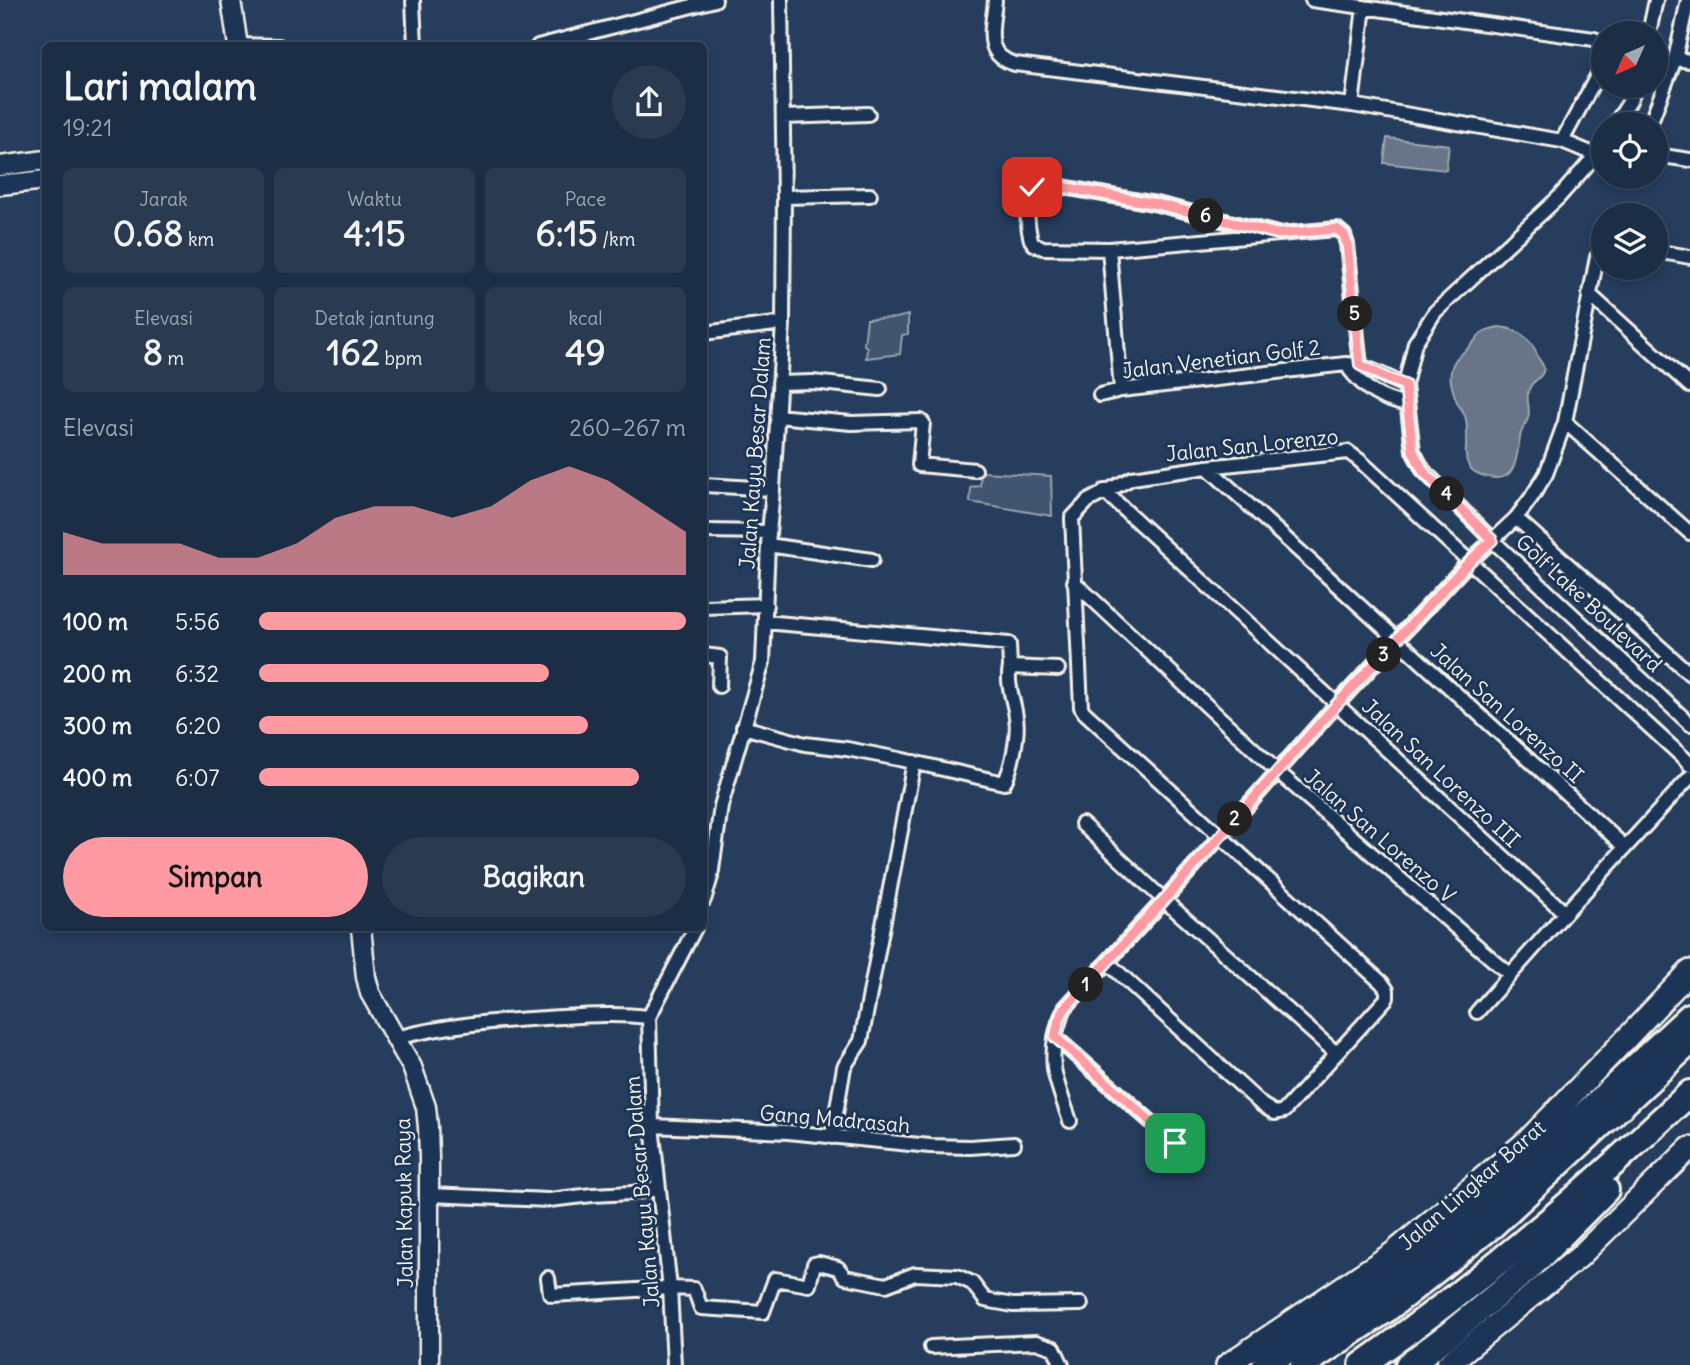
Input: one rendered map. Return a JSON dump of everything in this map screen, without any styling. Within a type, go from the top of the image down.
[{"type":"highway","points":[[1265,1365],[1364,1299],[1503,1190],[1690,1016]]},
{"type":"highway","points":[[1303,1365],[1386,1310],[1493,1225],[1690,1042]]},
{"type":"highway","points":[[1362,1365],[1535,1232],[1690,1093]]},
{"type":"highway","points":[[1408,1365],[1528,1269],[1606,1190],[1614,1177],[1617,1161]]},
{"type":"main road","points":[[231,0],[238,42]]},
{"type":"main road","points":[[0,166],[42,161]]},
{"type":"main road","points":[[0,185],[42,180]]},
{"type":"main road","name":"Jalan Kapuk Raya","points":[[360,931],[370,993],[412,1067],[426,1107],[429,1365]]},
{"type":"main road","name":"Jalan Lingkar Barat","points":[[1227,1365],[1393,1254],[1516,1149],[1615,1051],[1690,971]]},
{"type":"main road","points":[[1447,1365],[1579,1257],[1689,1152]]},
{"type":"street","points":[[413,0],[415,42]]},
{"type":"street","points":[[553,42],[715,0]]},
{"type":"street","name":"Jalan Kayu Besar Dalam","points":[[707,890],[721,806],[763,662],[768,538],[783,323],[781,0]]},
{"type":"street","points":[[995,0],[992,43],[995,51],[1006,62],[1352,105],[1591,147]]},
{"type":"street","points":[[1312,0],[1591,39]]},
{"type":"street","points":[[1652,21],[1657,0]]},
{"type":"street","points":[[1655,112],[1675,59],[1688,0]]},
{"type":"street","points":[[1352,105],[1364,7]]},
{"type":"street","points":[[1675,59],[1690,61]]},
{"type":"street","points":[[1562,141],[1591,87]]},
{"type":"street","points":[[783,117],[868,114]]},
{"type":"street","points":[[1668,157],[1690,160]]},
{"type":"street","name":"Golf Lake Boulevard","points":[[1591,159],[1558,198],[1436,312],[1415,343],[1405,385],[1413,451],[1423,471],[1492,540],[1690,724]]},
{"type":"street","points":[[1278,234],[1157,204],[1046,184],[1032,187],[1027,196],[1029,236],[1034,244],[1043,248],[1109,249],[1337,229],[1344,235],[1347,244],[1357,370],[1371,392],[1383,399],[1406,405]]},
{"type":"street","points":[[784,197],[870,195]]},
{"type":"street","points":[[1109,249],[1121,390]]},
{"type":"street","points":[[1668,253],[1690,257]]},
{"type":"street","points":[[1070,1121],[1054,1068],[1055,1037],[1065,1008],[1337,704],[1469,562],[1516,518],[1546,474],[1565,422],[1592,280]]},
{"type":"street","points":[[1589,294],[1690,386]]},
{"type":"street","points":[[707,333],[783,323]]},
{"type":"street","name":"Jalan Venetian Golf 2","points":[[1100,395],[1121,390],[1346,364],[1405,385]]},
{"type":"street","points":[[779,383],[813,382],[880,389]]},
{"type":"street","points":[[777,416],[851,423],[921,421],[919,465],[975,470]]},
{"type":"street","points":[[1565,422],[1690,533]]},
{"type":"street","name":"Jalan San Lorenzo","points":[[1220,836],[1081,708],[1072,519],[1088,500],[1132,478],[1348,452],[1690,765]]},
{"type":"street","name":"Jalan San Lorenzo II","points":[[1207,467],[1625,847]]},
{"type":"street","points":[[707,485],[773,489]]},
{"type":"street","name":"Jalan San Lorenzo III","points":[[1104,491],[1564,913]]},
{"type":"street","points":[[1516,518],[1690,674]]},
{"type":"street","points":[[707,531],[768,538],[872,560]]},
{"type":"street","name":"Jalan San Lorenzo V","points":[[1074,582],[1277,771],[1509,974]]},
{"type":"street","points":[[707,607],[766,605]]},
{"type":"street","points":[[743,727],[805,744],[914,762],[1003,783],[1013,754],[1017,718],[1010,694],[1009,644],[765,622]]},
{"type":"street","points":[[707,655],[720,657],[719,686]]},
{"type":"street","points":[[1010,667],[1058,669]]},
{"type":"street","points":[[832,1137],[844,1067],[861,1041],[914,762]]},
{"type":"street","points":[[1477,1012],[1564,913],[1690,778]]},
{"type":"street","points":[[1082,824],[1335,1053]]},
{"type":"street","points":[[1107,962],[1262,1105],[1273,1112],[1284,1111],[1387,998],[1387,990],[1382,983],[1220,836]]},
{"type":"street","name":"Jalan Kayu Besar Dalam","points":[[674,1365],[670,1288],[653,1126],[649,1017],[693,931]]},
{"type":"street","points":[[396,1038],[417,1032],[484,1022],[618,1014],[649,1017]]},
{"type":"street","points":[[1055,1037],[1175,1143]]},
{"type":"street","name":"Gang Madrasah","points":[[653,1126],[788,1132],[930,1146],[1014,1144]]},
{"type":"street","points":[[429,1195],[549,1200],[632,1193],[658,1188]]},
{"type":"street","points":[[548,1278],[550,1293],[553,1295],[694,1289],[701,1308],[763,1312],[775,1279],[809,1285],[814,1264],[819,1263],[838,1268],[845,1277],[886,1285],[915,1275],[957,1276],[972,1283],[985,1300],[1013,1305],[1081,1304]]},
{"type":"street","points":[[931,1347],[1036,1342],[1054,1348],[1062,1365]]},
{"type":"shaded area","points":[[1387,138],[1449,145],[1446,170],[1384,163]]},
{"type":"shaded area","points":[[908,315],[908,334],[902,335],[900,354],[866,358],[867,347],[864,345],[867,319]]},
{"type":"shaded area","points":[[1499,327],[1514,331],[1527,339],[1543,370],[1542,375],[1529,388],[1529,415],[1521,433],[1516,462],[1509,474],[1495,478],[1481,475],[1467,463],[1467,425],[1453,391],[1451,374],[1457,358],[1481,334]]},
{"type":"shaded area","points":[[981,472],[1051,476],[1052,516],[970,502],[971,487],[980,486]]},
{"type":"route","points":[[1032,187],[1046,184],[1157,204],[1278,234],[1337,229],[1344,235],[1347,244],[1360,365],[1405,385],[1413,451],[1423,471],[1492,540],[1337,704],[1065,1008],[1055,1037],[1175,1143]]}]
